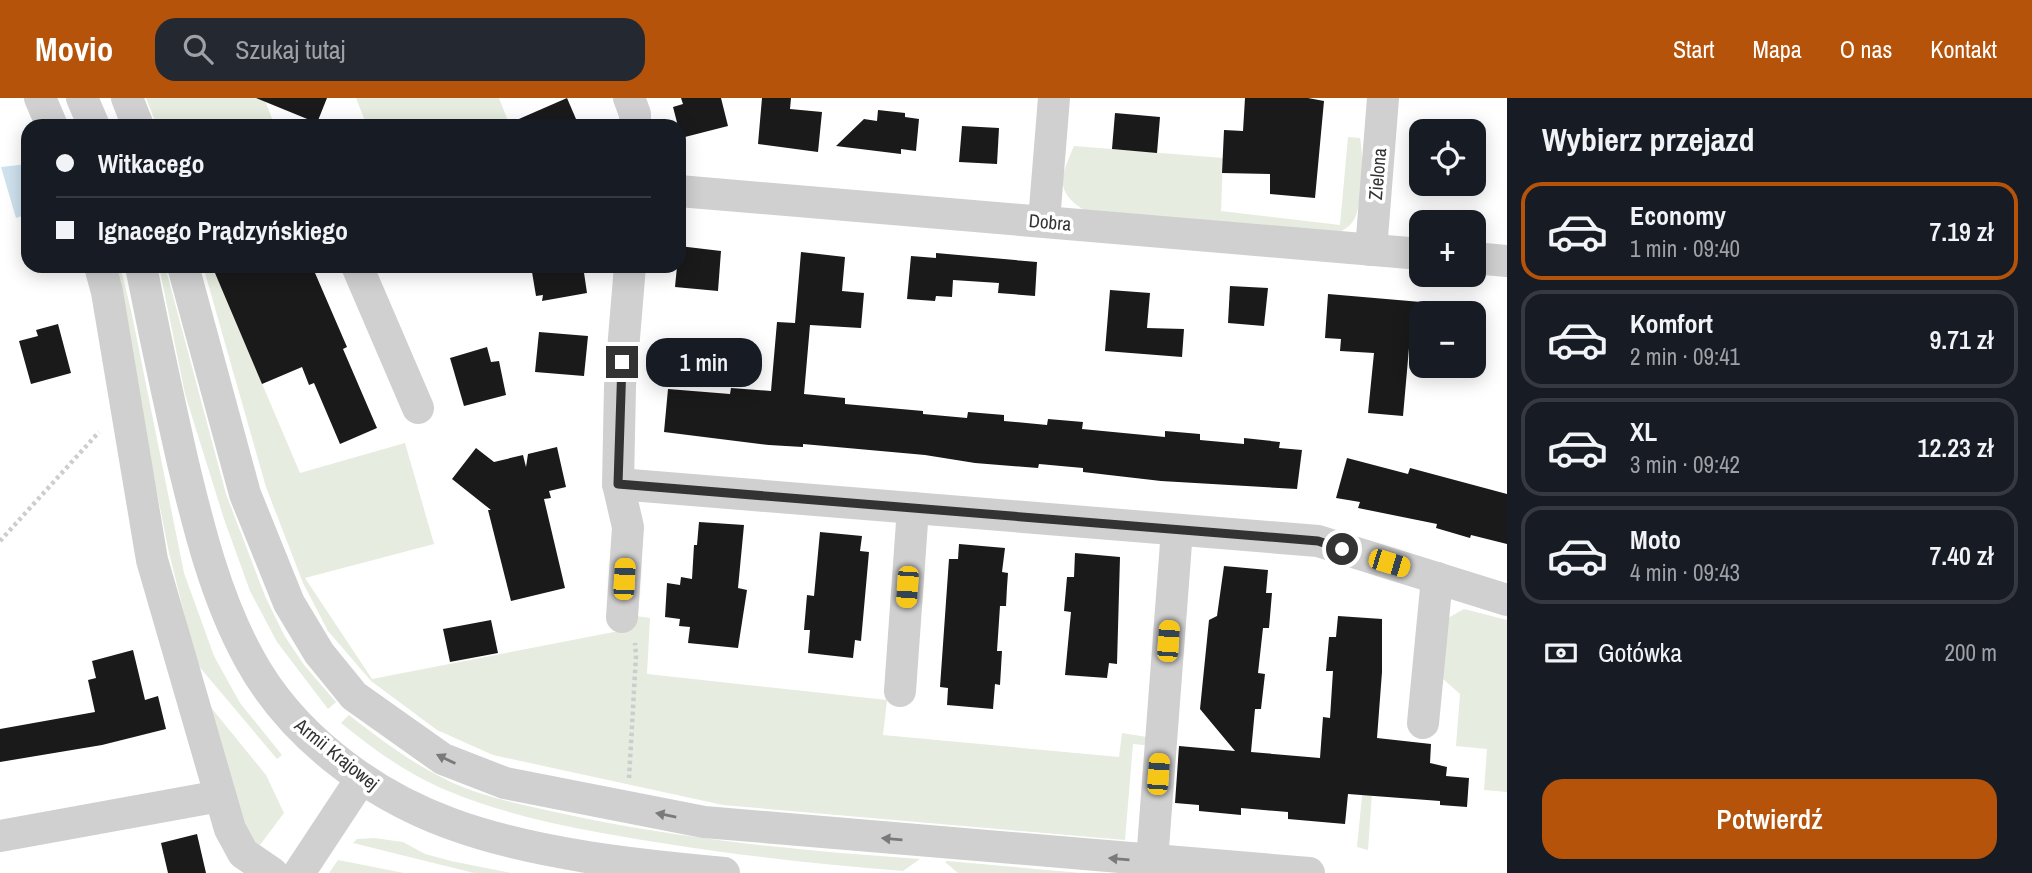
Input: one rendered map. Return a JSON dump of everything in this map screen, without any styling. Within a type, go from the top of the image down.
[{"type":"street","points":[[40,98],[49,119]]},
{"type":"street","points":[[82,98],[91,119]]},
{"type":"street","points":[[127,98],[135,119]]},
{"type":"street","points":[[629,98],[635,119]]},
{"type":"street","points":[[1044,221],[1054,98]]},
{"type":"street","name":"Zielona","points":[[1371,250],[1384,98]]},
{"type":"street","name":"Dobra","points":[[686,192],[1409,253]]},
{"type":"street","points":[[1486,259],[1507,261]]},
{"type":"street","points":[[102,273],[152,560],[230,829],[243,853],[272,873]]},
{"type":"street","name":"Armii Krajowej","points":[[142,273],[165,386],[201,537],[235,629],[260,677],[287,713],[311,738],[361,779],[417,809],[479,833],[593,857],[724,873]]},
{"type":"street","points":[[185,273],[245,494],[289,603],[319,653],[354,696],[443,759],[505,783],[704,822],[1309,873]]},
{"type":"street","points":[[360,273],[418,408]]},
{"type":"street","points":[[622,611],[628,527],[618,484],[620,386],[629,273]]},
{"type":"street","points":[[618,484],[1318,541],[1507,600]]},
{"type":"street","points":[[900,691],[913,508]]},
{"type":"street","points":[[1152,861],[1177,530]]},
{"type":"street","points":[[1423,723],[1437,578]]},
{"type":"street","points":[[299,873],[361,779]]},
{"type":"street","points":[[0,836],[220,796]]},
{"type":"path","points":[[0,541],[94,437],[125,407]]},
{"type":"path","points":[[622,611],[632,618],[636,656],[629,780]]},
{"type":"shaded area","points":[[146,98],[264,98],[272,119],[154,119]]},
{"type":"shaded area","points":[[356,98],[499,98],[507,119],[364,119]]},
{"type":"shaded area","points":[[1348,137],[1360,138],[1361,187],[1355,218],[1337,234],[1087,212],[1069,198],[1063,184],[1065,167],[1074,146],[1223,158],[1221,211],[1340,225]]},
{"type":"shaded area","points":[[113,273],[122,273],[131,310],[184,573],[214,656],[240,703],[282,755],[277,759],[197,664],[169,553]]},
{"type":"shaded area","points":[[160,273],[167,273],[226,494],[265,596],[284,635],[304,665],[336,702],[328,709],[277,642],[250,591],[224,519],[185,394]]},
{"type":"shaded area","points":[[205,273],[215,273],[300,473],[405,443],[434,544],[305,578],[372,679],[624,630],[636,616],[650,618],[647,674],[887,700],[883,735],[1119,757],[1122,733],[1147,737],[1148,742],[1144,745],[1133,744],[1125,840],[723,805],[493,755],[437,730],[371,681],[328,631],[303,583],[266,487]]},
{"type":"shaded area","points":[[1464,609],[1507,620],[1507,792],[1484,790],[1487,749],[1456,746],[1460,694],[1442,678],[1448,618]]},
{"type":"shaded area","points":[[209,705],[266,775],[284,813],[260,845],[250,840],[243,829]]},
{"type":"shaded area","points":[[349,715],[419,765],[465,788],[511,802],[630,827],[712,839],[920,859],[903,871],[810,863],[655,842],[527,817],[453,793],[409,771],[341,723]]},
{"type":"shaded area","points":[[1365,766],[1374,766],[1368,850],[1357,847]]},
{"type":"shaded area","points":[[374,838],[403,842],[425,854],[511,873],[474,873],[353,843],[357,839]]},
{"type":"shaded area","points":[[338,860],[404,873],[329,873]]},
{"type":"shaded area","points":[[945,862],[1081,873],[958,873]]},
{"type":"water","points":[[21,165],[21,216],[16,218],[1,167]]},
{"type":"building","points":[[256,98],[327,98],[319,119],[307,119]]},
{"type":"building","points":[[567,98],[576,119],[519,119]]},
{"type":"building","points":[[681,98],[721,98],[728,126],[686,137],[686,119],[676,119],[673,107],[683,104]]},
{"type":"building","points":[[762,98],[791,98],[790,109],[822,112],[818,152],[758,144]]},
{"type":"building","points":[[1245,98],[1308,98],[1324,101],[1315,198],[1270,194],[1270,174],[1222,173],[1224,130],[1243,131]]},
{"type":"building","points":[[878,110],[905,113],[905,117],[919,119],[916,151],[901,149],[901,154],[836,146],[864,119],[877,121]]},
{"type":"building","points":[[1115,113],[1160,117],[1157,153],[1112,149]]},
{"type":"building","points":[[962,126],[999,128],[997,164],[959,162]]},
{"type":"building","points":[[686,247],[721,251],[718,291],[675,287],[676,273],[686,273]]},
{"type":"building","points":[[801,252],[845,257],[842,291],[864,293],[861,328],[810,325],[804,394],[845,398],[845,404],[923,411],[923,414],[967,418],[968,412],[1004,415],[1004,421],[1047,425],[1048,419],[1083,422],[1082,429],[1165,437],[1165,431],[1200,434],[1200,440],[1244,444],[1244,438],[1280,442],[1279,448],[1302,450],[1297,489],[1161,481],[1083,472],[1083,468],[975,463],[925,455],[803,444],[803,447],[769,445],[664,432],[668,389],[730,394],[731,388],[771,391],[777,322],[795,323]]},
{"type":"building","points":[[936,253],[1037,262],[1035,296],[998,293],[999,283],[953,280],[952,297],[936,296],[935,301],[907,299],[911,256],[936,258]]},
{"type":"building","points":[[215,273],[315,273],[347,347],[343,349],[377,428],[340,444],[314,383],[309,385],[302,367],[262,384]]},
{"type":"building","points":[[532,273],[584,273],[587,293],[542,301],[543,295],[536,296]]},
{"type":"building","points":[[1230,286],[1268,288],[1264,326],[1228,323]]},
{"type":"building","points":[[1110,290],[1150,293],[1147,328],[1184,329],[1182,357],[1105,351]]},
{"type":"building","points":[[1328,294],[1409,301],[1409,348],[1403,416],[1368,413],[1374,353],[1340,351],[1341,339],[1325,338]]},
{"type":"building","points":[[58,324],[71,373],[31,384],[19,341],[38,336],[36,330]]},
{"type":"building","points":[[539,332],[588,336],[584,376],[535,372]]},
{"type":"building","points":[[487,347],[491,362],[499,361],[506,395],[464,406],[450,358]]},
{"type":"building","points":[[557,447],[566,487],[549,491],[551,498],[544,499],[565,588],[511,601],[488,510],[491,510],[452,479],[476,448],[494,462],[523,455],[526,467],[528,454]]},
{"type":"building","points":[[1347,458],[1408,474],[1410,468],[1507,494],[1507,544],[1471,535],[1470,538],[1436,528],[1437,524],[1358,508],[1360,502],[1336,498]]},
{"type":"building","points":[[699,522],[744,525],[738,588],[747,590],[738,648],[688,643],[690,627],[679,626],[680,619],[665,617],[667,583],[680,585],[681,577],[692,579],[694,545],[697,545]]},
{"type":"building","points":[[820,532],[862,536],[860,551],[869,552],[861,641],[855,640],[853,658],[808,653],[810,630],[804,630],[807,595],[814,596]]},
{"type":"building","points":[[959,544],[1005,548],[1002,572],[1008,573],[1006,606],[1000,606],[997,651],[1002,651],[1000,685],[995,684],[993,709],[947,705],[948,688],[940,687],[949,559],[958,559]]},
{"type":"building","points":[[1075,553],[1120,557],[1117,664],[1109,663],[1107,678],[1065,675],[1071,612],[1064,611],[1067,577],[1074,577]]},
{"type":"building","points":[[1224,566],[1268,570],[1266,593],[1272,593],[1269,628],[1263,628],[1258,673],[1265,674],[1261,709],[1255,709],[1251,752],[1320,758],[1323,717],[1330,718],[1333,671],[1326,671],[1329,637],[1336,637],[1338,616],[1382,619],[1382,672],[1377,738],[1431,744],[1430,763],[1447,767],[1446,776],[1469,778],[1467,807],[1440,805],[1440,801],[1348,794],[1345,824],[1288,819],[1288,812],[1241,808],[1241,815],[1199,811],[1199,805],[1175,803],[1179,746],[1235,751],[1200,709],[1209,620],[1217,616]]},
{"type":"building","points":[[491,620],[498,653],[450,662],[443,629]]},
{"type":"building","points":[[133,650],[145,700],[158,696],[166,729],[102,745],[0,762],[0,729],[95,712],[88,680],[96,678],[92,661]]},
{"type":"building","points":[[197,834],[206,873],[168,873],[161,843]]},
{"type":"route","points":[[622,362],[618,484],[1318,541],[1342,549]]}]
